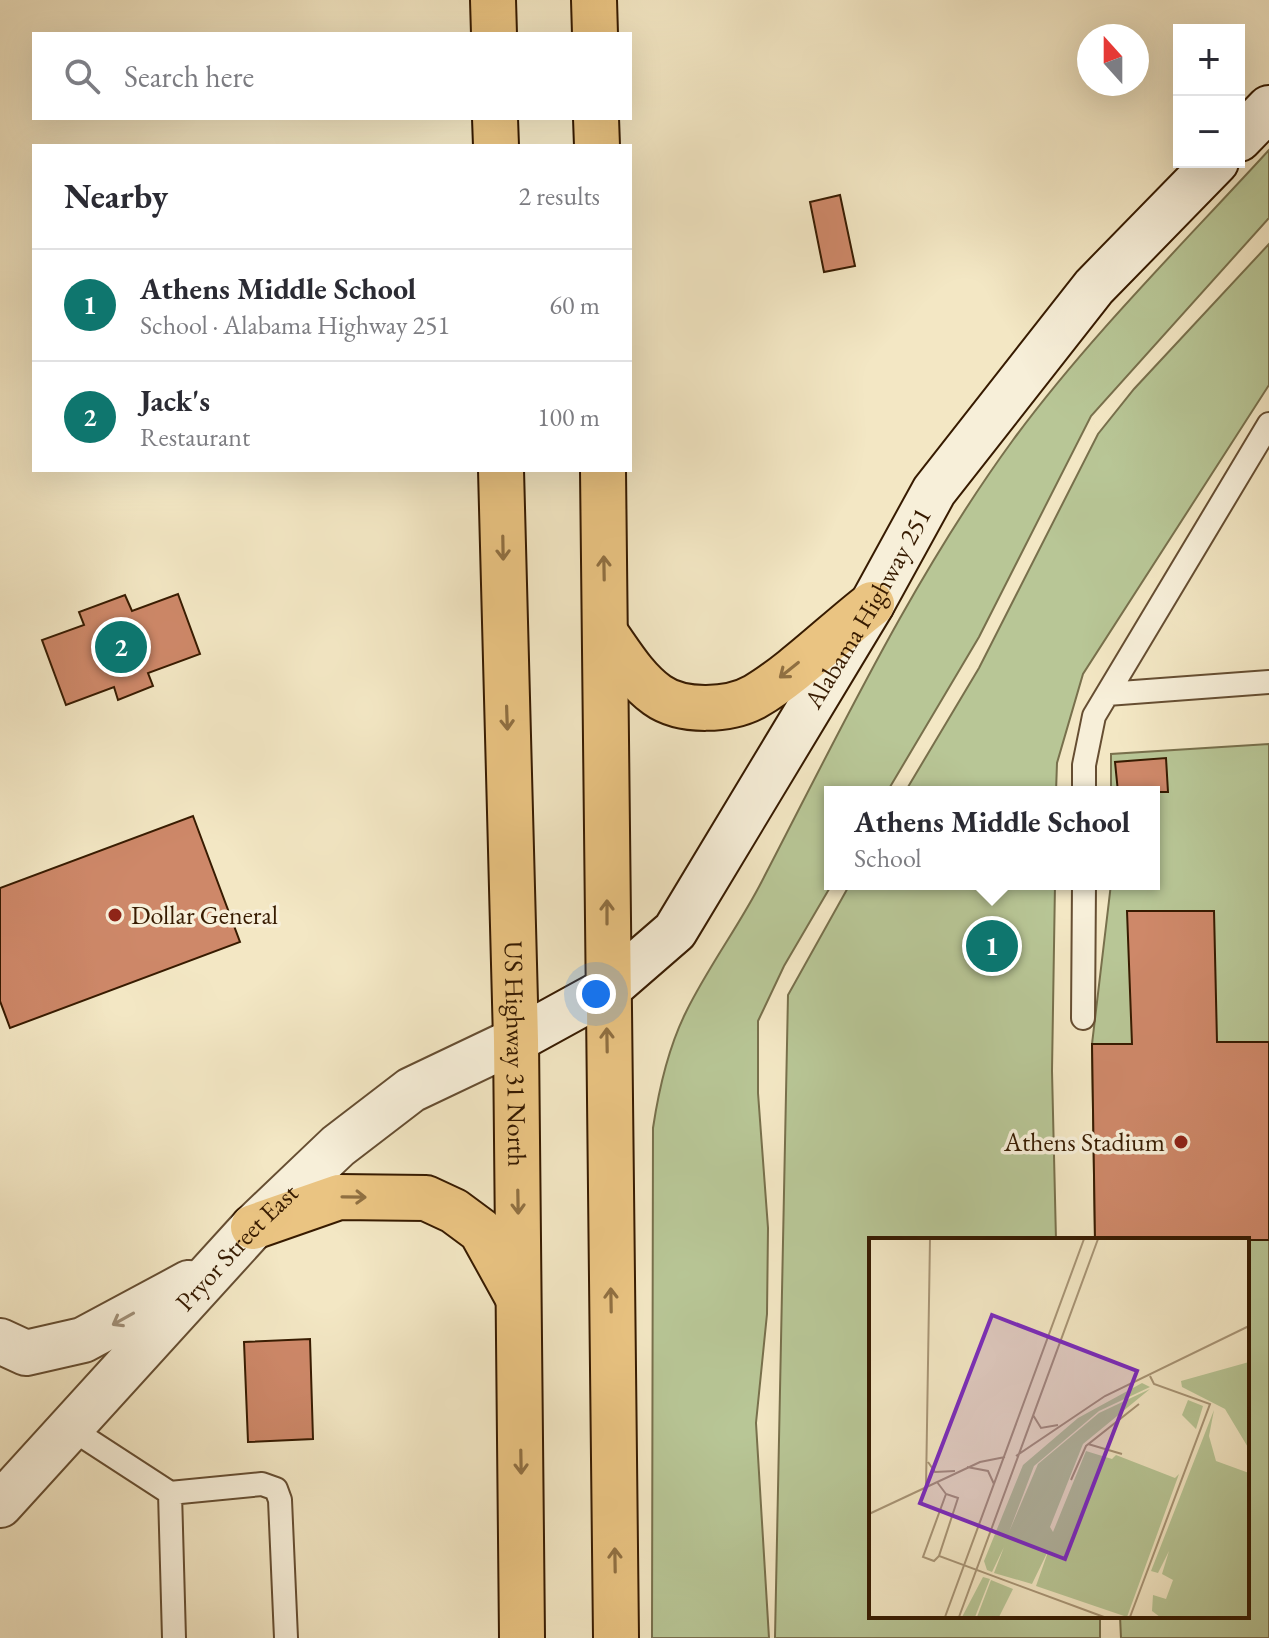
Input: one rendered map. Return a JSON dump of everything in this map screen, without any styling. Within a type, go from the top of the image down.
[{"type":"main road","points":[[493,0],[494,32]]},
{"type":"main road","points":[[594,0],[595,32]]},
{"type":"main road","points":[[1245,133],[1269,108]]},
{"type":"main road","points":[[495,120],[496,144]]},
{"type":"main road","points":[[596,120],[597,144]]},
{"type":"main road","name":"Alabama Highway 251","points":[[516,1040],[607,990],[675,931],[872,604],[934,491],[1094,287],[1210,168]]},
{"type":"main road","name":"US Highway 31 North","points":[[501,472],[516,1040],[522,1638]]},
{"type":"main road","points":[[603,472],[616,1638]]},
{"type":"main road","points":[[606,634],[640,680],[659,696],[678,706],[701,709],[755,697],[872,604]]},
{"type":"main road","name":"Pryor Street East","points":[[0,1505],[253,1227],[338,1146],[407,1093],[516,1040]]},
{"type":"main road","points":[[253,1227],[339,1197],[426,1198],[454,1211],[481,1231],[519,1299]]},
{"type":"main road","points":[[0,1341],[26,1353],[83,1340],[216,1268]]},
{"type":"lane","points":[[1084,786],[1084,765],[1094,716],[1269,424]]},
{"type":"lane","points":[[1107,694],[1269,682]]},
{"type":"lane","points":[[1083,1018],[1084,890]]},
{"type":"lane","points":[[70,1428],[170,1493],[262,1484],[276,1489],[280,1500],[286,1638]]},
{"type":"lane","points":[[170,1493],[174,1638]]},
{"type":"green space","points":[[1269,150],[1269,218],[1091,416],[979,637],[891,786],[824,786],[824,890],[828,890],[784,966],[758,1021],[758,1093],[768,1228],[767,1314],[756,1423],[769,1638],[652,1638],[653,1128],[674,1040],[695,995],[753,898],[879,656],[943,546],[977,492],[1042,402],[1137,292]]},
{"type":"green space","points":[[1269,244],[1269,385],[1083,674],[1057,763],[1056,786],[909,786],[979,668],[1098,434],[1134,389]]},
{"type":"green space","name":"Athens Stadium","points":[[1269,744],[1269,1638],[1121,1638],[1120,1618],[1249,1618],[1249,1238],[1095,1238],[1092,1044],[1110,890],[1160,890],[1160,786],[1111,786],[1111,754]]},
{"type":"green space","points":[[847,890],[1055,890],[1052,1071],[1056,1238],[869,1238],[869,1618],[1100,1618],[1100,1638],[775,1638],[788,995]]},
{"type":"building","points":[[840,195],[855,266],[824,272],[810,202]]},
{"type":"building","points":[[178,594],[200,654],[148,673],[153,686],[118,700],[114,687],[66,705],[42,640],[84,625],[79,612],[125,595],[132,611]]},
{"type":"building","points":[[1166,758],[1168,792],[1160,792],[1160,786],[1117,786],[1115,762]]},
{"type":"building","name":"Dollar General","points":[[193,816],[240,942],[10,1028],[0,1001],[0,888]]},
{"type":"building","points":[[1127,911],[1214,911],[1217,1042],[1269,1042],[1269,1240],[1095,1238],[1092,1044],[1132,1044]]},
{"type":"building","points":[[310,1339],[313,1439],[248,1442],[244,1342]]},
{"type":"place","name":"Jack's","points":[[121,647]]},
{"type":"place","name":"Dollar General","points":[[115,915]]},
{"type":"place","name":"Athens Middle School","points":[[992,946]]},
{"type":"place","name":"Athens Stadium","points":[[1181,1142]]}]
